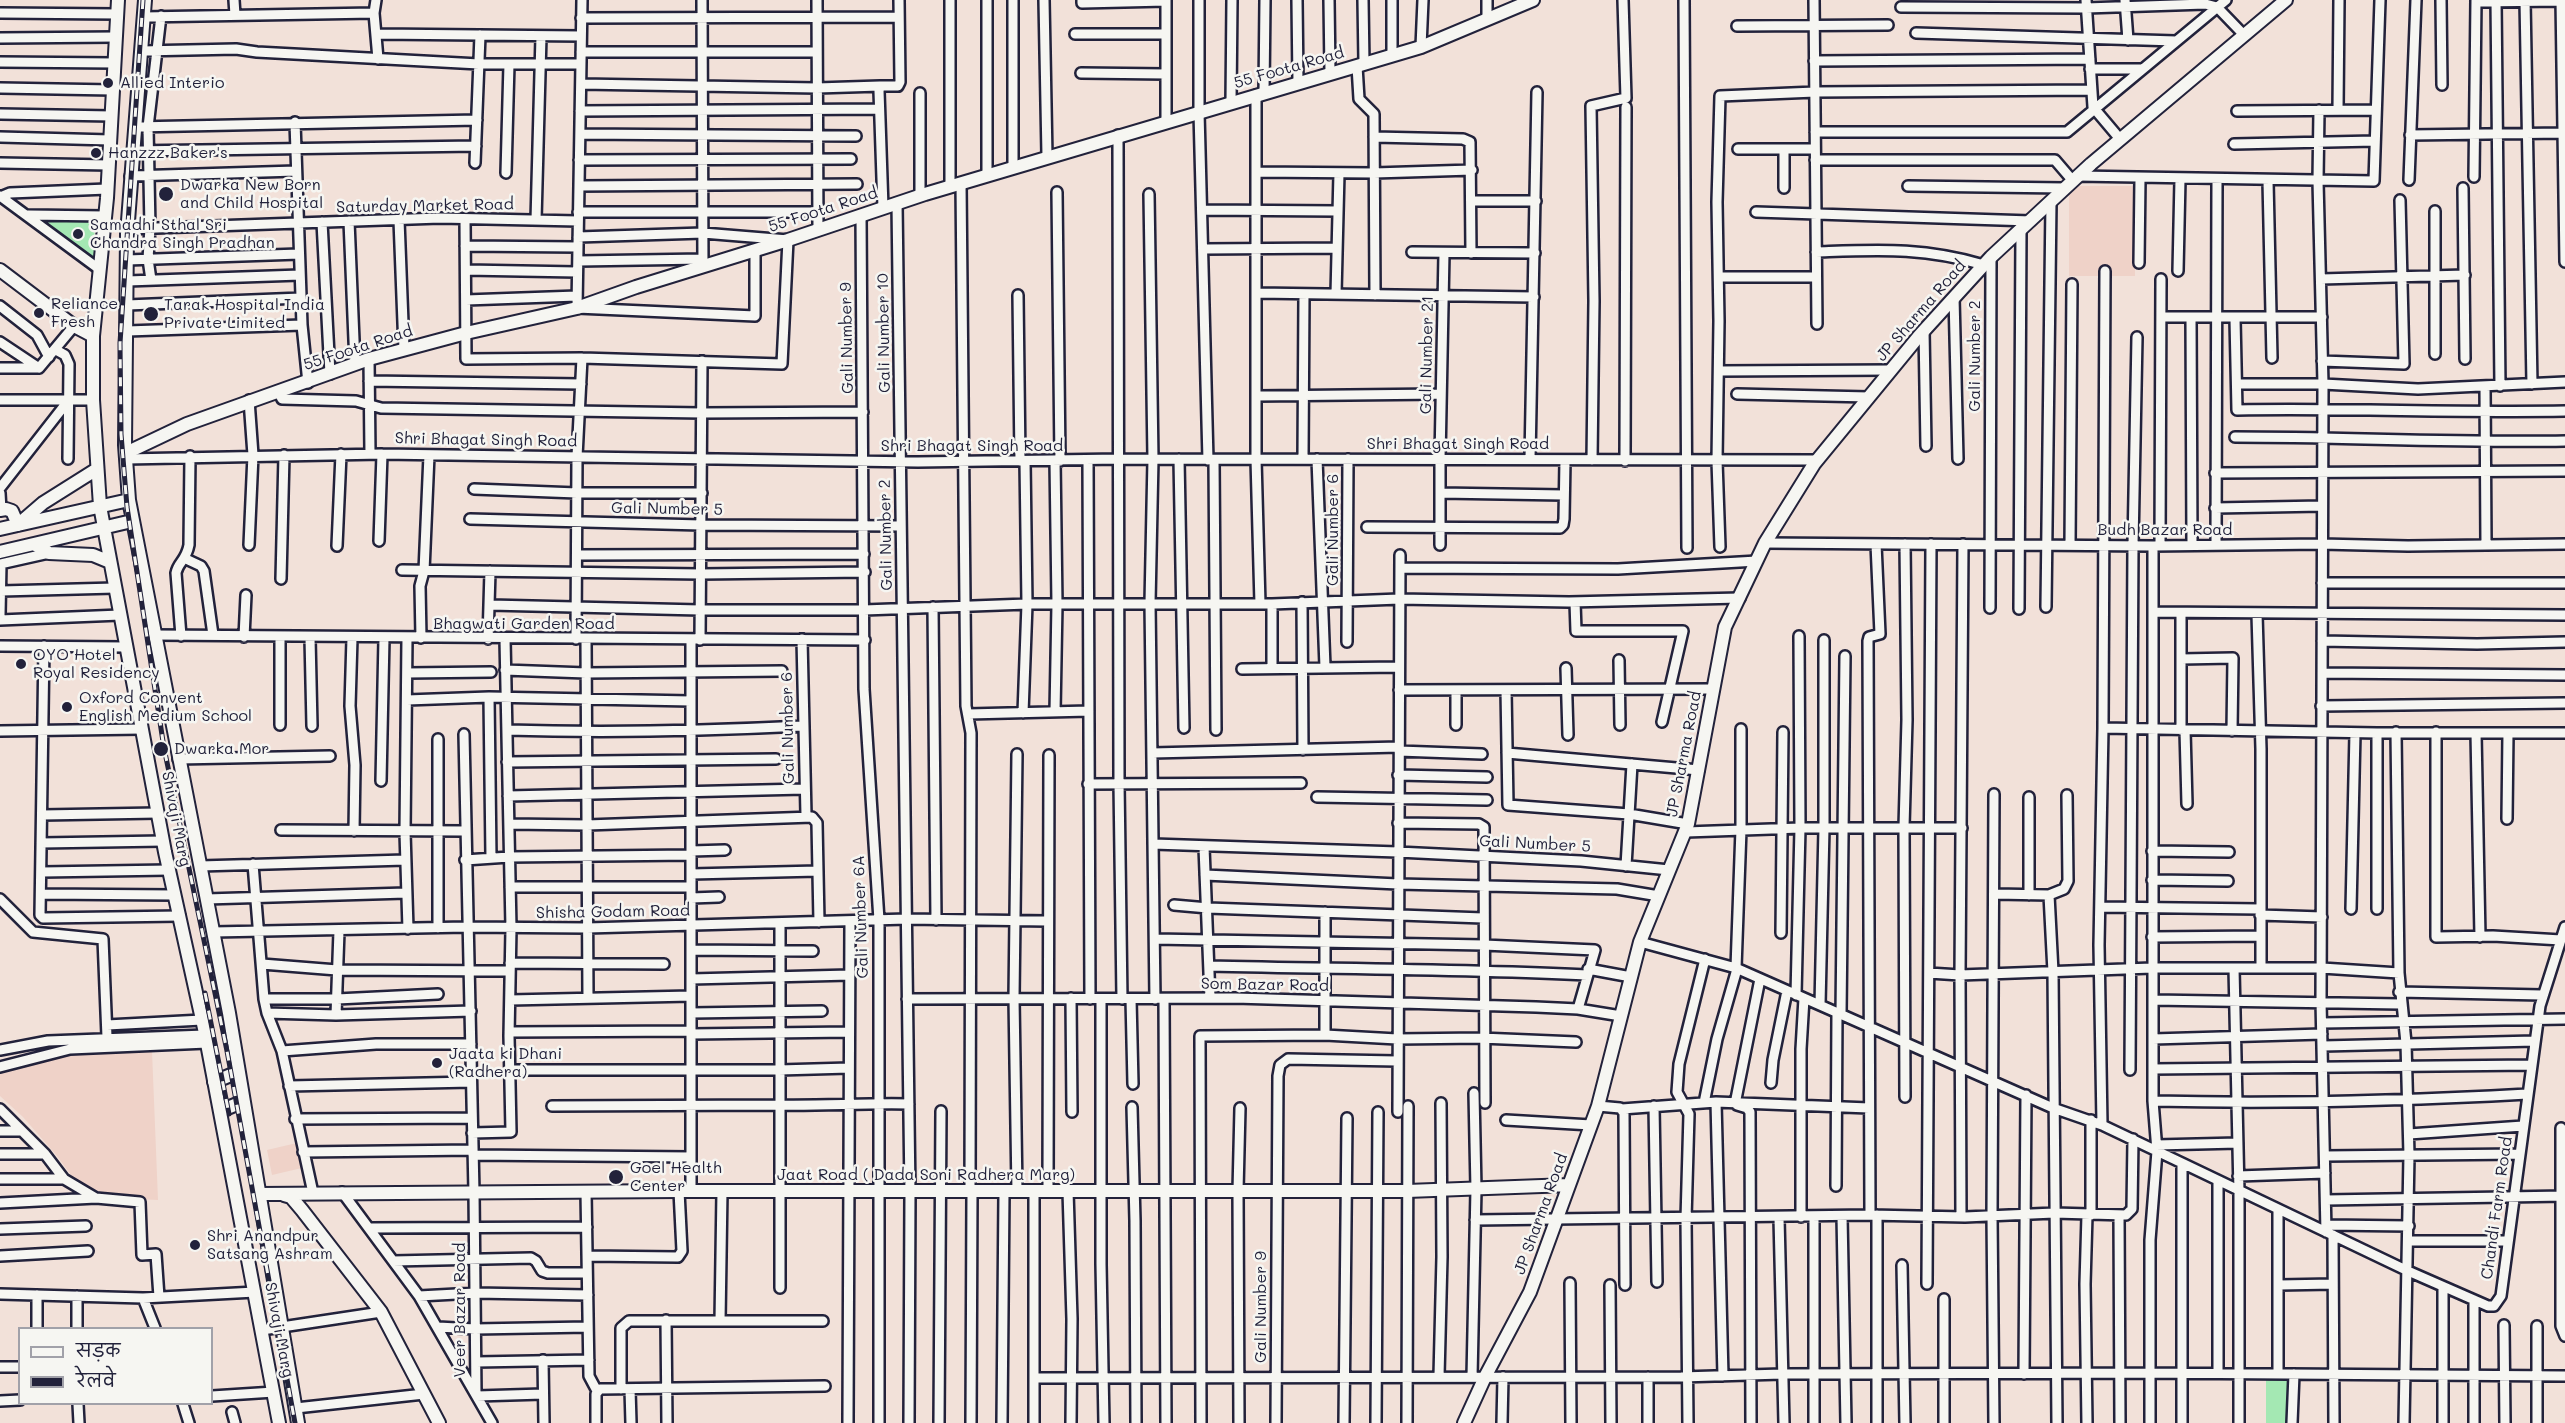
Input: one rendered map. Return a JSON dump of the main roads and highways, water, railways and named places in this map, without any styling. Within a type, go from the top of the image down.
[{"type":"railway","points":[[143,0],[120,343],[121,434],[127,507],[164,748],[227,1051],[295,1423]]},
{"type":"railway","points":[[205,993],[229,1114]]},
{"type":"place","name":"Allied Interio","points":[[108,83]]},
{"type":"place","name":"Hanzzz Baker's","points":[[96,153]]},
{"type":"place","name":"Dwarka New Born and Child Hospital","points":[[166,194]]},
{"type":"place","name":"Samadhi Sthal Sri Chandra Singh Pradhan","points":[[78,234]]},
{"type":"place","name":"Reliance Fresh","points":[[39,313]]},
{"type":"place","name":"Tarak Hospital India Private Limited","points":[[151,314]]},
{"type":"place","name":"OYO Hotel Royal Residency","points":[[21,664]]},
{"type":"place","name":"Oxford Convent English Medium School","points":[[67,707]]},
{"type":"place","name":"Dwarka Mor","points":[[161,749]]},
{"type":"place","name":"Jaata ki Dhani (Radhera)","points":[[437,1063]]},
{"type":"place","name":"Goel Health Center","points":[[616,1177]]},
{"type":"place","name":"Shri Anandpur Satsang Ashram","points":[[195,1245]]}]
